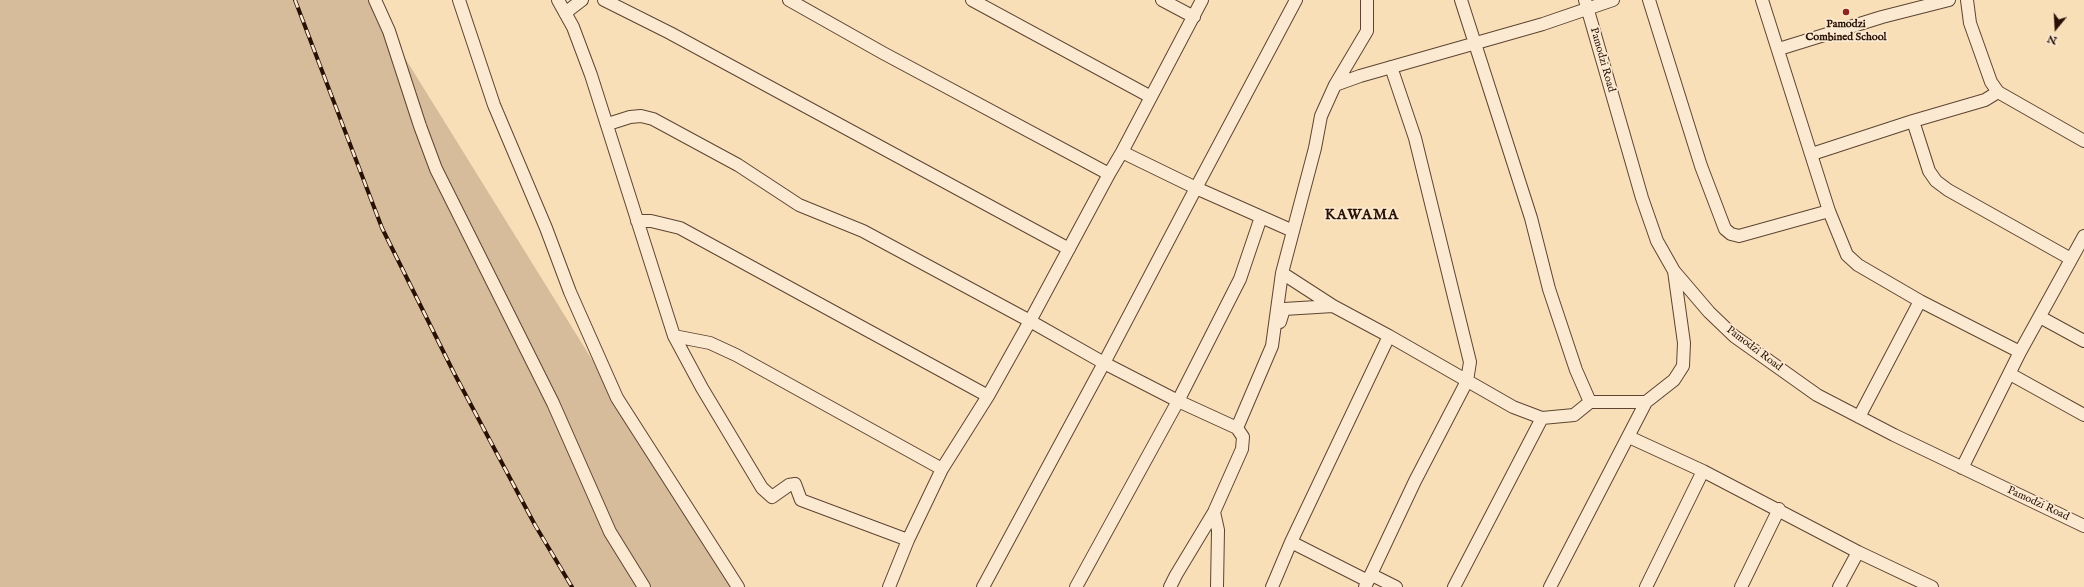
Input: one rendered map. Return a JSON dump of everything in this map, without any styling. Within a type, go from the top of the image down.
[{"type":"street","points":[[375,0],[389,31],[436,169],[553,402],[610,532],[644,587]]},
{"type":"street","points":[[459,0],[494,105],[544,222],[570,292],[617,398],[738,587]]},
{"type":"street","points":[[558,0],[573,28],[608,124],[674,336],[735,444],[769,496],[772,497],[790,485],[795,484],[801,500],[908,540]]},
{"type":"street","points":[[565,13],[582,0]]},
{"type":"street","points":[[604,0],[670,33],[1069,249]]},
{"type":"street","points":[[789,0],[809,5],[883,53],[1109,174]]},
{"type":"street","points":[[972,0],[1151,97]]},
{"type":"street","points":[[1162,0],[1194,17]]},
{"type":"street","points":[[889,587],[908,540],[942,469],[988,396],[1030,321],[1122,152],[1202,0]]},
{"type":"street","points":[[983,587],[1104,363],[1296,0]]},
{"type":"street","points":[[1272,346],[1282,273],[1315,148],[1321,116],[1335,85],[1367,31],[1367,0]]},
{"type":"street","points":[[1461,0],[1474,42],[1490,85],[1528,211],[1551,296],[1576,370],[1590,402]]},
{"type":"street","points":[[1335,85],[1360,76],[1474,42],[1543,24],[1586,4],[1613,0]]},
{"type":"street","points":[[1649,0],[1701,166],[1725,229],[1731,234],[1739,236],[1829,211]]},
{"type":"street","points":[[1762,0],[1829,211],[1851,260],[1920,301],[2020,352]]},
{"type":"street","points":[[1779,50],[1882,17],[1949,0]]},
{"type":"street","points":[[1967,0],[1970,23],[1991,82],[1998,92],[2084,141]]},
{"type":"street","name":"Pamodzi Road","points":[[1586,4],[1642,198],[1657,241],[1674,271],[1709,312],[1734,336],[1817,395],[1962,468],[2084,526]]},
{"type":"street","points":[[1349,60],[1360,76]]},
{"type":"street","points":[[1368,581],[1415,481],[1467,381],[1470,362],[1415,138],[1391,67]]},
{"type":"street","points":[[1812,154],[1985,100],[1998,92]]},
{"type":"street","points":[[608,124],[630,117],[642,116],[653,119],[738,165],[799,205],[863,232],[1030,321],[1104,363],[1178,401],[1237,428],[1243,437],[1242,449],[1214,512],[1170,587]]},
{"type":"street","points":[[1914,121],[1929,171],[1936,181],[1948,190],[2071,259]]},
{"type":"street","points":[[1122,152],[1196,188],[1293,231]]},
{"type":"street","points":[[1076,587],[1178,401],[1240,279],[1261,217]]},
{"type":"street","points":[[637,221],[651,221],[680,228],[988,396]]},
{"type":"street","points":[[1962,468],[2020,352],[2084,236]]},
{"type":"street","points":[[1550,587],[1600,488],[1629,437],[1646,402],[1674,380],[1683,366],[1684,343],[1674,271]]},
{"type":"street","points":[[1282,273],[1333,306],[1389,336],[1513,407],[1542,418],[1574,414],[1590,402],[1646,402]]},
{"type":"street","points":[[1859,417],[1920,301]]},
{"type":"street","points":[[1237,428],[1272,346],[1284,309],[1333,306]]},
{"type":"street","points":[[2040,317],[2084,341]]},
{"type":"street","points":[[674,336],[704,341],[736,355],[942,469]]},
{"type":"street","points":[[1272,587],[1291,542],[1389,336]]},
{"type":"street","points":[[2010,374],[2084,415]]},
{"type":"street","points":[[1454,587],[1542,418]]},
{"type":"street","points":[[1629,437],[1703,471],[1779,509],[1858,552],[1931,587]]},
{"type":"street","points":[[1646,587],[1703,471]]},
{"type":"street","points":[[1741,587],[1779,509]]},
{"type":"street","points":[[1214,512],[1218,530],[1217,587]]},
{"type":"street","points":[[1291,542],[1368,581],[1396,587]]},
{"type":"street","points":[[1839,587],[1858,552]]},
{"type":"shaded area","points":[[0,0],[369,0],[733,587],[0,587]]},
{"type":"railway","points":[[295,0],[382,228],[454,373],[535,525],[572,587]]},
{"type":"place","name":"Pamodzi Combined School","points":[[1846,12]]},
{"type":"district","name":"KAWAMA","points":[[1362,216]]}]
